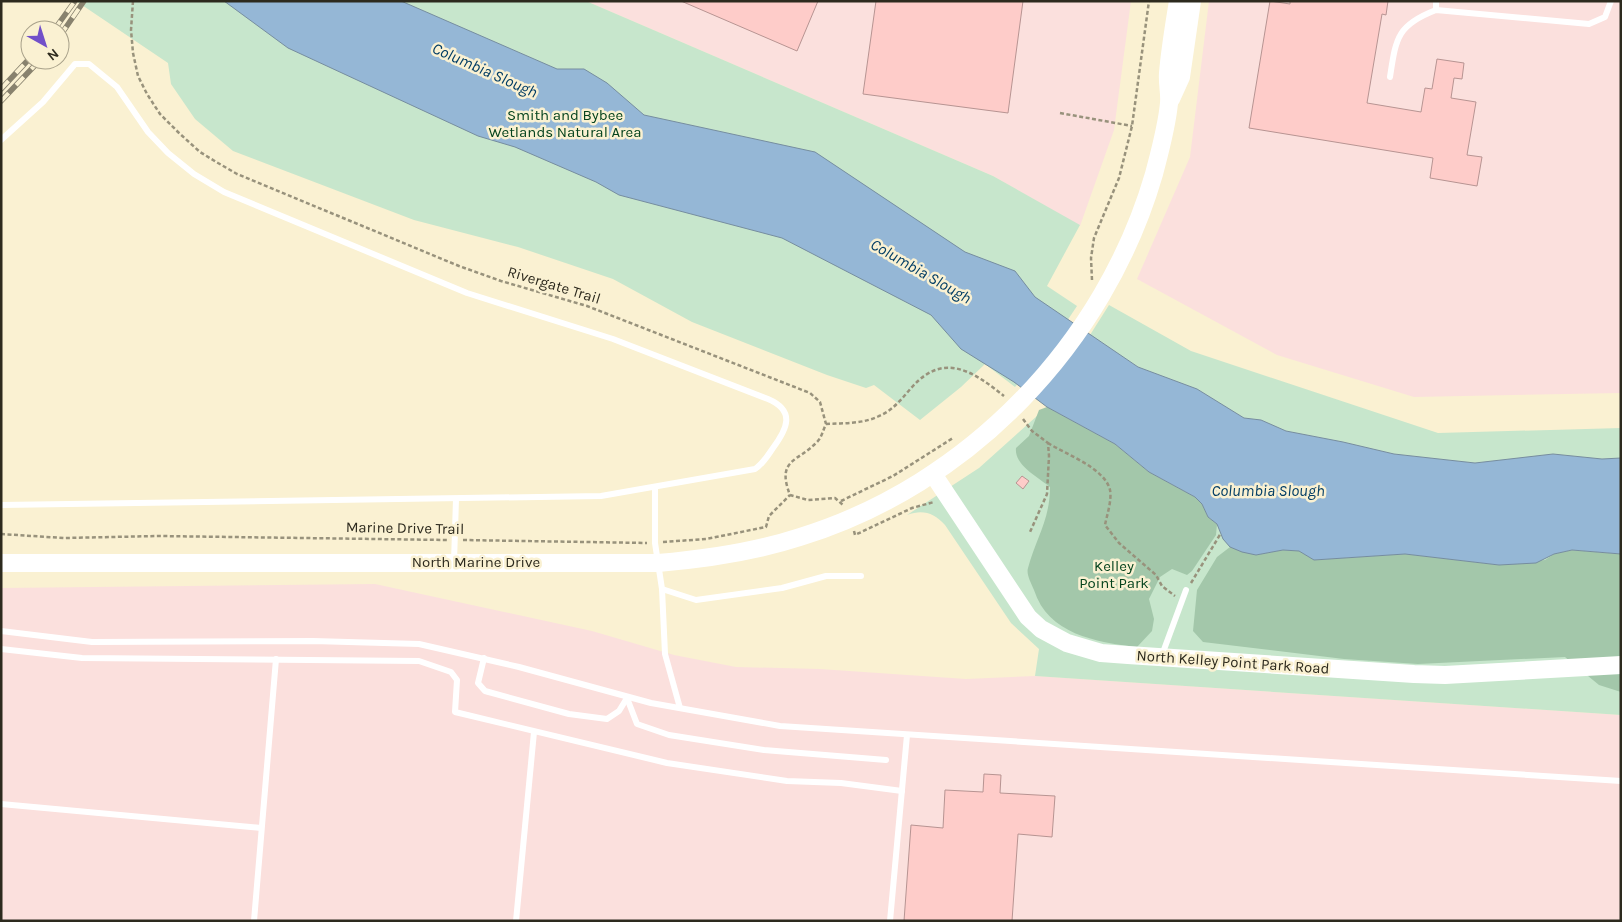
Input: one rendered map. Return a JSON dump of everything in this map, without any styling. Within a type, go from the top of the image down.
[{"type":"main road","points":[[1169,102],[1168,75],[1178,1]]},
{"type":"main road","points":[[1169,102],[1181,77],[1192,1]]},
{"type":"main road","name":"North Marine Drive","points":[[1,563],[658,562],[736,553],[801,537],[850,519],[933,474],[995,425],[1042,379],[1094,296],[1125,251],[1146,199],[1160,150],[1169,102]]},
{"type":"main road","name":"North Kelley Point Park Road","points":[[933,474],[1028,617],[1041,629],[1067,643],[1084,649],[1101,653],[1161,658],[1444,675],[1621,665]]},
{"type":"lane","points":[[1436,1],[1436,10]]},
{"type":"lane","points":[[1390,77],[1394,50],[1401,30],[1418,17],[1436,10],[1589,24],[1605,17],[1611,1]]},
{"type":"lane","points":[[1,140],[43,102],[76,64],[85,62],[118,87],[148,132],[168,152],[194,174],[224,192],[467,293],[613,339],[773,401],[784,411],[787,422],[786,430],[758,468],[750,471],[601,496],[1,505]]},
{"type":"lane","points":[[655,487],[655,543],[662,589],[665,654],[680,708]]},
{"type":"lane","points":[[454,562],[456,499]]},
{"type":"lane","points":[[662,589],[696,600],[782,588],[826,576],[861,576]]},
{"type":"lane","points":[[1161,658],[1186,590]]},
{"type":"lane","points":[[1,631],[92,642],[396,642],[438,647],[484,658],[627,698],[780,726],[1621,781]]},
{"type":"lane","points":[[1,649],[82,658],[276,658],[419,661],[451,672],[457,680],[454,712],[667,763],[787,781],[841,783],[902,791]]},
{"type":"lane","points":[[254,921],[276,658]]},
{"type":"lane","points":[[484,658],[478,683],[485,691],[569,714],[607,720],[619,711],[627,698]]},
{"type":"lane","points":[[627,698],[638,724],[669,736],[764,750],[886,760]]},
{"type":"lane","points":[[516,921],[534,732]]},
{"type":"lane","points":[[890,921],[907,735]]},
{"type":"lane","points":[[1,804],[261,828]]},
{"type":"path","name":"Rivergate Trail","points":[[134,1],[131,30],[133,54],[138,76],[160,114],[200,152],[238,174],[459,266],[501,281],[587,306],[810,394],[820,402],[826,424]]},
{"type":"path","points":[[1094,296],[1091,258],[1094,238],[1119,178],[1132,126],[1149,1]]},
{"type":"path","points":[[1060,113],[1132,126]]},
{"type":"path","points":[[955,437],[893,476],[842,501],[835,498],[808,500],[790,495],[785,475],[788,466],[796,456],[818,442],[826,424],[858,423],[881,416],[926,375],[946,368],[965,370],[976,375],[1005,397]]},
{"type":"path","points":[[1022,418],[1025,425],[1048,443],[1085,463],[1105,481],[1110,491],[1105,526],[1119,543],[1156,575],[1162,586],[1182,601]]},
{"type":"path","points":[[1030,532],[1047,494],[1048,443]]},
{"type":"path","name":"Marine Drive Trail","points":[[1,534],[64,538],[159,536],[655,543],[706,539],[766,527],[770,516],[790,495]]},
{"type":"path","points":[[1186,590],[1221,533]]},
{"type":"shaded area","points":[[586,1],[1131,1],[1114,130],[1080,226],[993,176]]},
{"type":"shaded area","points":[[1209,1],[1621,1],[1621,393],[1414,397],[1277,355],[1137,279],[1190,157]]},
{"type":"shaded area","points":[[375,584],[592,631],[674,655],[736,667],[820,669],[966,679],[1035,676],[1621,715],[1621,921],[1,921],[1,588]]},
{"type":"green space","name":"Smith and Bybee Wetlands Natural Area","points":[[76,1],[586,1],[993,176],[1080,225],[1047,286],[1077,306],[1061,330],[1015,387],[985,364],[961,387],[920,420],[874,385],[866,388],[827,375],[692,322],[613,279],[518,247],[414,220],[233,151],[195,119],[171,84],[168,63]]},
{"type":"green space","points":[[1109,305],[1191,351],[1438,433],[1621,428],[1621,458],[1602,459],[1553,454],[1475,463],[1394,454],[1286,431],[1261,420],[1244,418],[1197,389],[1138,367],[1090,335]]},
{"type":"green space","name":"Kelley Point Park","points":[[1047,407],[1082,427],[1217,524],[1223,539],[1621,554],[1621,715],[1035,676],[1039,649],[1011,623],[945,525],[928,513],[918,512],[907,515],[979,468]]},
{"type":"green space","points":[[1047,407],[1115,444],[1149,472],[1195,497],[1202,504],[1208,517],[1217,524],[1216,535],[1192,571],[1187,575],[1172,569],[1160,577],[1149,599],[1154,619],[1152,631],[1137,647],[1090,638],[1062,626],[1050,617],[1041,605],[1029,579],[1028,568],[1048,509],[1050,487],[1023,465],[1016,454],[1016,448],[1029,436],[1039,410]]},
{"type":"green space","points":[[1230,547],[1256,555],[1283,550],[1299,551],[1314,560],[1405,554],[1499,565],[1545,560],[1554,554],[1572,550],[1621,554],[1621,692],[1599,685],[1565,657],[1418,664],[1344,659],[1203,642],[1193,631],[1197,590],[1217,557]]},
{"type":"water","name":"Columbia Slough","points":[[224,1],[401,1],[557,69],[584,69],[607,83],[644,115],[815,152],[965,252],[1015,271],[1035,297],[1138,367],[1197,389],[1244,418],[1261,420],[1286,431],[1394,454],[1475,463],[1553,454],[1602,459],[1621,458],[1621,554],[1572,550],[1554,554],[1536,563],[1499,565],[1405,554],[1314,560],[1299,551],[1283,550],[1256,555],[1242,552],[1230,547],[1223,539],[1217,524],[1208,517],[1202,504],[1195,497],[1149,472],[1115,444],[1047,407],[1014,382],[961,349],[931,315],[782,238],[619,195],[596,182],[515,147],[478,136],[288,48]]},
{"type":"building","points":[[681,1],[818,1],[797,51]]},
{"type":"building","points":[[876,1],[1023,1],[1008,113],[863,94]]},
{"type":"building","points":[[1270,1],[1290,4],[1290,1],[1388,1],[1386,15],[1382,14],[1367,103],[1421,112],[1425,88],[1432,89],[1437,59],[1464,63],[1462,79],[1454,78],[1451,98],[1476,102],[1467,155],[1482,157],[1477,186],[1430,178],[1433,158],[1249,128]]},
{"type":"building","points":[[1022,476],[1029,481],[1023,489],[1016,483]]},
{"type":"building","points":[[984,774],[1001,775],[1000,793],[1055,796],[1052,837],[1018,834],[1012,921],[904,921],[911,825],[943,828],[945,790],[983,792]]},
{"type":"railway","points":[[61,20],[75,1]]},
{"type":"railway","points":[[70,21],[84,1]]},
{"type":"railway","points":[[1,89],[20,69]]},
{"type":"railway","points":[[1,101],[30,70]]}]
